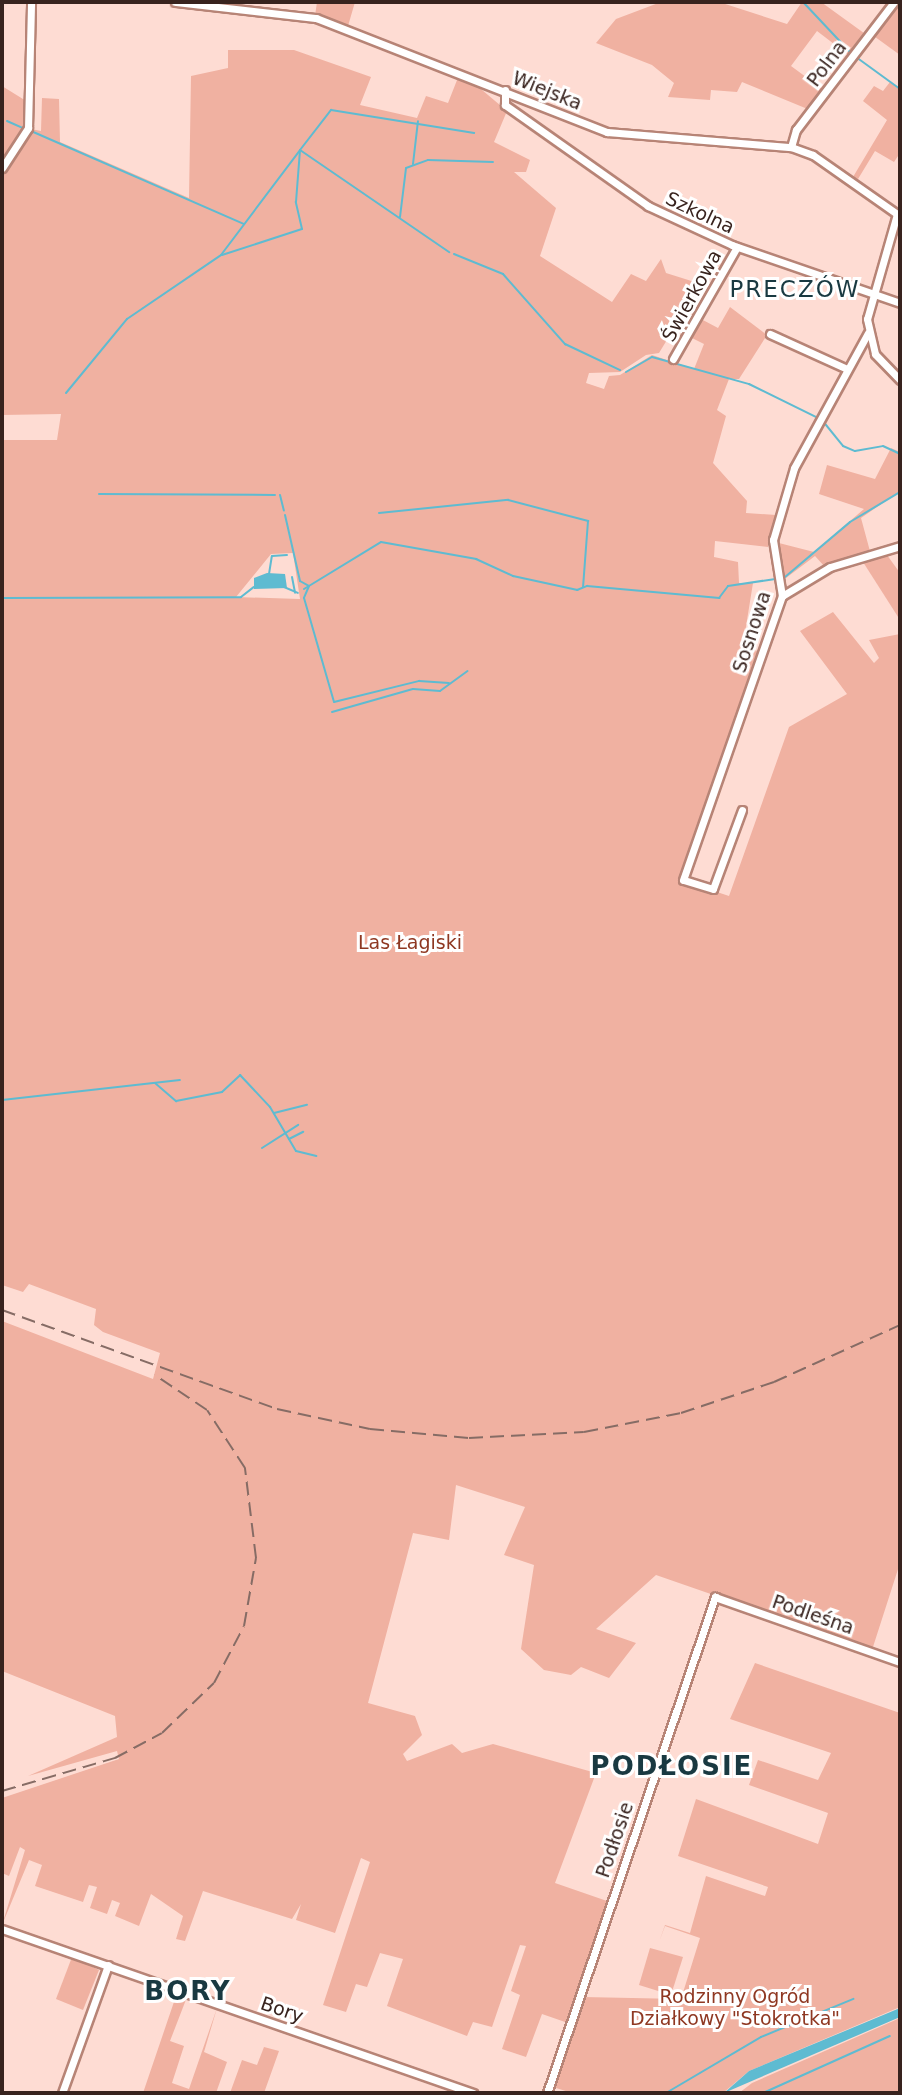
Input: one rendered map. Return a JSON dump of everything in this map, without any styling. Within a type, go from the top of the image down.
[{"type":"street","points":[[2,168],[28,128],[31,2]]},
{"type":"street","name":"Wiejska","points":[[176,2],[308,16],[505,90],[607,132],[791,147],[848,177],[899,214]]},
{"type":"street","name":"Polna","points":[[791,147],[796,130],[894,2]]},
{"type":"street","points":[[505,90],[510,108]]},
{"type":"street","points":[[510,108],[513,94]]},
{"type":"street","name":"Szkolna","points":[[510,108],[622,190],[737,247],[900,303]]},
{"type":"street","name":"Sosnowa","points":[[742,810],[713,889],[682,880],[782,596],[773,540],[794,468],[845,368],[868,333],[874,294],[899,214]]},
{"type":"street","name":"Świerkowa","points":[[673,359],[737,247]]},
{"type":"street","points":[[868,333],[880,362],[900,380]]},
{"type":"street","points":[[770,334],[845,368]]},
{"type":"street","points":[[782,596],[830,567],[900,546]]},
{"type":"street","name":"Podleśna","points":[[715,1597],[900,1662]]},
{"type":"street","name":"Podłosie","points":[[547,2093],[715,1597]]},
{"type":"street","name":"Bory","points":[[2,1929],[473,2093]]},
{"type":"street","points":[[62,2093],[108,1965]]},
{"type":"green space","points":[[317,2],[355,2],[348,26],[315,16]]},
{"type":"green space","points":[[661,2],[719,2],[787,24],[802,2],[821,2],[868,36],[851,57],[817,31],[791,66],[825,91],[810,110],[742,82],[737,92],[711,90],[710,100],[668,97],[674,83],[652,65],[596,43],[616,19]]},
{"type":"green space","points":[[896,2],[900,2],[900,55],[871,34]]},
{"type":"green space","name":"Las Łagiski","points":[[228,50],[294,50],[371,77],[360,105],[417,118],[426,96],[448,103],[459,75],[469,79],[507,111],[494,142],[530,160],[526,172],[514,172],[556,208],[540,256],[612,302],[631,274],[646,281],[661,259],[666,273],[701,284],[659,353],[646,355],[620,372],[589,373],[586,383],[604,389],[609,376],[620,375],[652,355],[694,369],[704,344],[690,337],[701,319],[718,328],[730,307],[767,335],[739,379],[729,379],[717,410],[726,416],[713,463],[747,501],[746,513],[776,515],[768,547],[715,541],[714,557],[738,562],[739,583],[753,583],[743,645],[760,652],[681,880],[729,896],[789,727],[847,694],[800,631],[833,612],[874,663],[879,658],[869,640],[900,634],[900,1563],[872,1650],[656,1575],[596,1629],[636,1643],[609,1678],[581,1667],[571,1675],[544,1670],[521,1649],[534,1565],[504,1555],[525,1507],[456,1485],[449,1540],[413,1533],[368,1703],[415,1716],[422,1735],[403,1754],[407,1761],[452,1744],[462,1753],[493,1744],[596,1773],[555,1883],[607,1901],[568,2023],[542,2014],[526,2057],[502,2049],[520,1995],[511,1991],[526,1946],[520,1945],[492,2027],[473,2022],[467,2036],[387,2006],[403,1959],[380,1953],[367,1987],[356,1984],[346,2012],[323,2005],[370,1862],[361,1858],[335,1933],[296,1920],[301,1904],[292,1919],[203,1891],[185,1941],[176,1939],[183,1916],[151,1894],[139,1926],[115,1916],[120,1903],[112,1900],[107,1914],[90,1908],[97,1887],[89,1885],[83,1902],[35,1886],[42,1865],[29,1860],[2,1925],[25,1850],[20,1847],[9,1876],[2,1873],[2,1798],[119,1759],[117,1751],[28,1776],[117,1737],[115,1716],[2,1671],[2,1321],[153,1379],[160,1353],[103,1332],[94,1325],[96,1309],[29,1284],[23,1292],[2,1285],[2,440],[57,440],[61,414],[2,415],[2,86],[31,104],[31,129],[41,131],[42,98],[59,99],[60,142],[189,198],[191,76],[228,68]],"holes":[[[293,553],[300,599],[236,597],[271,554]]]},
{"type":"green space","points":[[890,82],[900,90],[900,153],[894,162],[875,151],[858,179],[853,177],[887,120],[863,101],[874,86],[883,91]]},
{"type":"green space","points":[[891,448],[900,452],[900,491],[861,518],[871,555],[825,567],[815,556],[786,578],[775,542],[814,552],[864,509],[819,494],[827,465],[875,479]]},
{"type":"green space","points":[[887,555],[900,573],[900,620],[863,562]]},
{"type":"green space","name":"Rodzinny Ogród Działkowy \"Stokrotka\"","points":[[755,1663],[900,1713],[900,2007],[749,2071],[723,2093],[572,2093],[553,2087],[583,1997],[681,1999],[700,1938],[665,1926],[659,1942],[665,1925],[690,1933],[706,1876],[765,1896],[768,1887],[678,1856],[696,1799],[818,1844],[828,1813],[749,1785],[758,1760],[818,1780],[831,1753],[730,1719]]},
{"type":"green space","points":[[650,1948],[683,1957],[671,1995],[639,1985]]},
{"type":"green space","points":[[72,1957],[99,1970],[83,2010],[56,1999]]},
{"type":"green space","points":[[177,1993],[187,1997],[170,2041],[184,2046],[172,2083],[189,2089],[217,2008],[204,2052],[227,2062],[216,2093],[143,2093]]},
{"type":"green space","points":[[900,2018],[900,2093],[739,2093],[752,2083]]},
{"type":"green space","points":[[264,2047],[279,2051],[264,2093],[230,2093],[242,2060],[257,2065]]},
{"type":"water","points":[[267,573],[285,574],[287,588],[254,589],[254,578]]},
{"type":"water","points":[[900,2008],[900,2017],[724,2093],[749,2071]]},
{"type":"waterway","points":[[803,2],[850,52]]},
{"type":"waterway","points":[[856,57],[900,89]]},
{"type":"waterway","points":[[222,255],[302,229],[296,202],[300,150],[331,110],[474,133]]},
{"type":"waterway","points":[[7,121],[25,129]]},
{"type":"waterway","points":[[413,164],[418,121]]},
{"type":"waterway","points":[[31,131],[244,224]]},
{"type":"waterway","points":[[66,393],[127,319],[221,255],[300,150],[449,252]]},
{"type":"waterway","points":[[400,217],[406,168],[428,160],[493,162]]},
{"type":"waterway","points":[[454,254],[503,274],[565,344],[620,370]]},
{"type":"waterway","points":[[626,372],[652,357],[749,384],[816,417]]},
{"type":"waterway","points":[[822,420],[843,446],[855,451],[883,446],[900,454]]},
{"type":"waterway","points":[[785,577],[850,522],[900,492]]},
{"type":"waterway","points":[[99,494],[275,495]]},
{"type":"waterway","points":[[280,495],[284,511]]},
{"type":"waterway","points":[[379,513],[508,500],[588,521],[583,587]]},
{"type":"waterway","points":[[285,515],[300,581],[309,586],[304,598],[334,702],[419,681],[449,683]]},
{"type":"waterway","points":[[304,589],[381,542],[476,559],[513,576],[577,590],[587,586],[719,598],[728,586],[775,579]]},
{"type":"waterway","points":[[269,574],[272,556],[287,555]]},
{"type":"waterway","points":[[292,577],[295,593]]},
{"type":"waterway","points":[[2,598],[241,597],[254,587]]},
{"type":"waterway","points":[[284,587],[298,593]]},
{"type":"waterway","points":[[332,712],[413,689],[440,691],[468,671]]},
{"type":"waterway","points":[[155,1083],[176,1101],[222,1092],[240,1075],[270,1107],[296,1151],[316,1156]]},
{"type":"waterway","points":[[2,1100],[180,1080]]},
{"type":"waterway","points":[[274,1113],[307,1105]]},
{"type":"waterway","points":[[262,1148],[298,1125]]},
{"type":"waterway","points":[[289,1139],[303,1132]]},
{"type":"waterway","points":[[666,2093],[761,2037],[853,1999]]},
{"type":"waterway","points":[[763,2093],[890,2036]]},
{"type":"railway","points":[[2,1310],[277,1409],[370,1429],[469,1438],[584,1432],[681,1413],[774,1382],[900,1325]]},
{"type":"railway","points":[[2,1791],[115,1758],[162,1733],[214,1683],[244,1626],[256,1558],[245,1468],[207,1410],[155,1375]]},
{"type":"district","name":"PRECZÓW","points":[[795,289]]},
{"type":"district","name":"PODŁOSIE","points":[[672,1767]]},
{"type":"district","name":"BORY","points":[[188,1992]]}]
